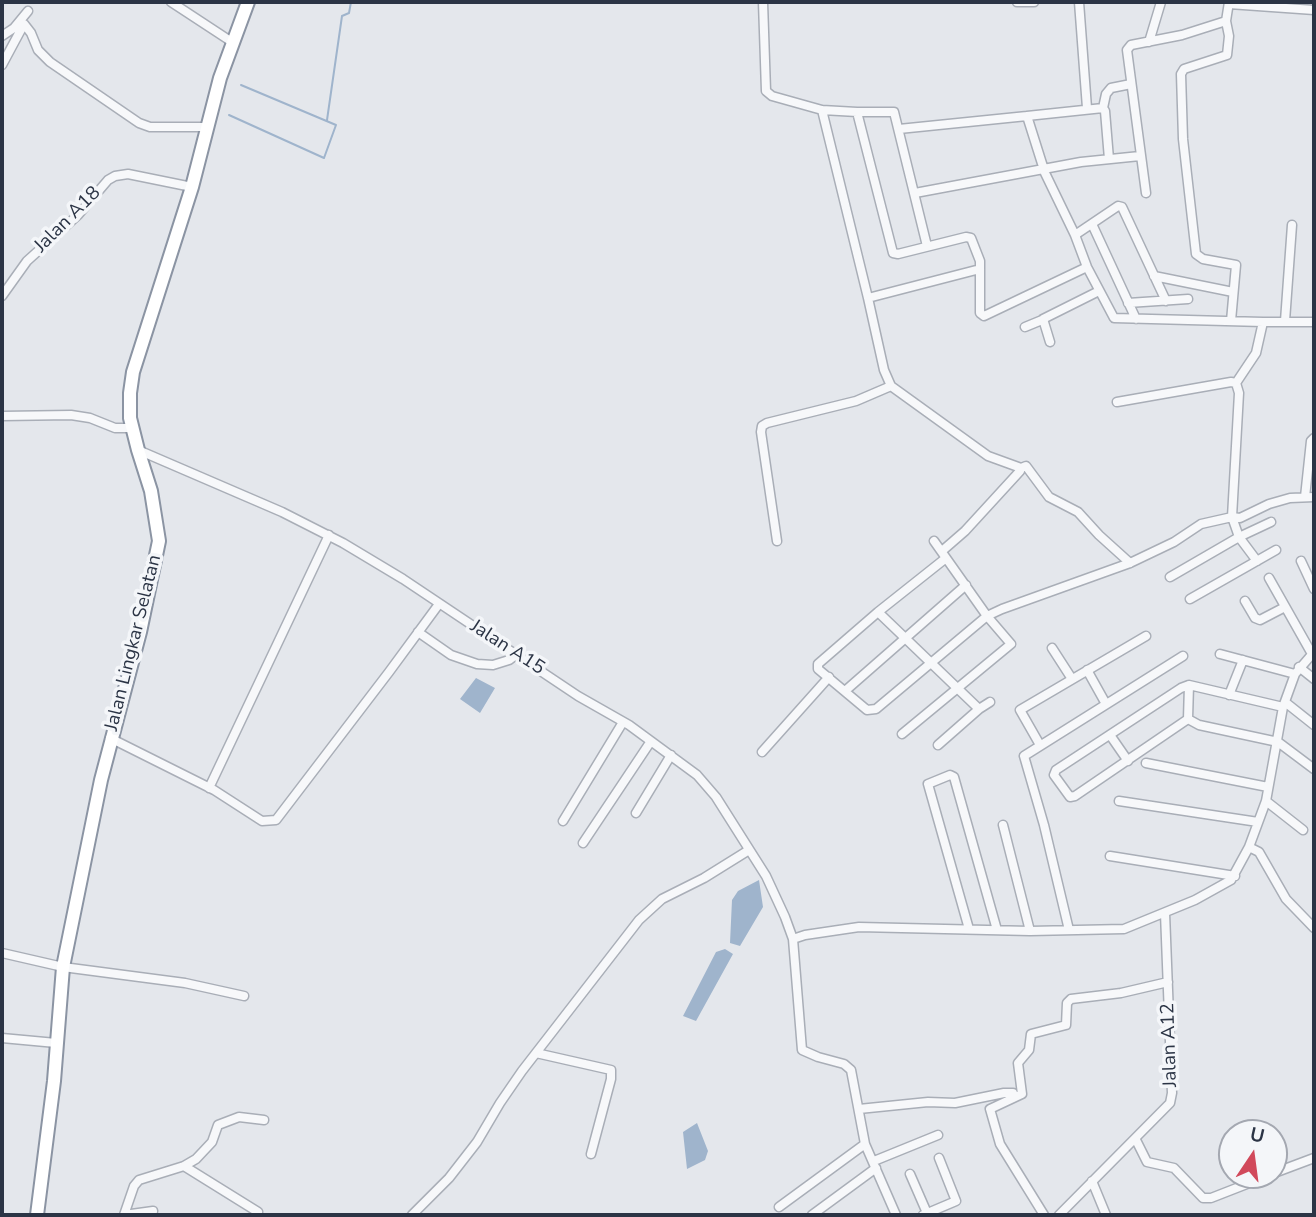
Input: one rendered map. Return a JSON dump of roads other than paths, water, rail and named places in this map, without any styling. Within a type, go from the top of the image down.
[{"type":"highway","name":"Jalan Lingkar Selatan","points":[[37,1215],[54,1081],[63,967],[110,738],[140,632],[159,541],[151,491],[132,428],[130,409],[133,372],[192,187],[206,127],[232,42],[248,2]]},
{"type":"street","points":[[2,65],[24,24],[29,2]]},
{"type":"street","points":[[171,2],[232,42]]},
{"type":"street","points":[[763,2],[766,91],[772,96],[822,110],[892,111],[927,246]]},
{"type":"street","points":[[1017,2],[1034,2]]},
{"type":"street","points":[[1079,2],[1087,108]]},
{"type":"street","points":[[1149,42],[1161,2]]},
{"type":"street","points":[[1231,321],[1236,265],[1203,259],[1196,254],[1183,139],[1181,74],[1184,69],[1227,55],[1228,5],[1314,10]]},
{"type":"street","points":[[2,36],[14,28],[28,11]]},
{"type":"street","points":[[1146,192],[1126,50],[1131,45],[1226,21]]},
{"type":"street","points":[[24,24],[38,50],[50,62],[139,124],[150,127],[206,127]]},
{"type":"street","points":[[1109,159],[1103,108],[1108,90],[1115,86],[1131,84]]},
{"type":"street","points":[[898,129],[1103,108]]},
{"type":"street","points":[[822,110],[884,370],[891,386],[988,456],[1021,468],[1027,467],[1049,496],[1078,512],[1130,562]]},
{"type":"street","points":[[857,112],[891,250],[898,254],[969,237],[979,261],[980,313],[984,316],[1087,267]]},
{"type":"street","points":[[1027,116],[1044,169],[1087,267],[1114,318],[1314,322]]},
{"type":"street","points":[[915,193],[1044,169],[1140,156]]},
{"type":"street","name":"Jalan A18","points":[[2,296],[27,261],[78,215],[108,180],[128,174],[192,187]]},
{"type":"street","points":[[1074,235],[1118,206],[1122,207],[1166,301]]},
{"type":"street","points":[[1091,224],[1136,319]]},
{"type":"street","points":[[1285,321],[1292,225]]},
{"type":"street","points":[[868,298],[980,269]]},
{"type":"street","points":[[1154,276],[1233,292]]},
{"type":"street","points":[[1026,327],[1099,291]]},
{"type":"street","points":[[1128,303],[1188,299]]},
{"type":"street","points":[[1042,320],[1050,342]]},
{"type":"street","points":[[1236,383],[1256,353],[1263,322]]},
{"type":"street","points":[[1117,402],[1236,383]]},
{"type":"street","points":[[1236,383],[1239,393],[1232,517],[1239,537],[1257,561]]},
{"type":"street","points":[[777,541],[762,426],[856,401],[891,386]]},
{"type":"street","points":[[2,416],[71,415],[90,418],[115,428],[132,428]]},
{"type":"street","points":[[1021,468],[944,554],[818,664],[818,669],[867,710],[873,710],[987,616],[1130,562],[1174,542],[1201,524],[1232,517],[1240,518],[1279,501],[1310,497],[1311,441],[1314,438]]},
{"type":"street","name":"Jalan A15","points":[[138,450],[329,535],[517,654],[578,696],[623,722],[697,775],[716,797],[766,876],[793,939],[803,1050],[848,1066],[853,1077],[859,1109]]},
{"type":"street","points":[[1170,577],[1239,537],[1271,522]]},
{"type":"street","points":[[209,788],[329,535]]},
{"type":"street","points":[[902,734],[1011,645],[934,541]]},
{"type":"street","points":[[1190,599],[1276,550]]},
{"type":"street","points":[[1301,561],[1314,589]]},
{"type":"street","points":[[793,939],[859,927],[1030,931],[1124,929],[1195,900],[1235,876],[1266,801],[1284,705],[1297,671],[1313,653],[1269,578]]},
{"type":"street","points":[[845,691],[966,585]]},
{"type":"street","points":[[1245,601],[1255,618],[1260,620],[1285,607]]},
{"type":"street","points":[[110,738],[209,788],[262,821],[276,820],[439,604]]},
{"type":"street","points":[[878,612],[979,709]]},
{"type":"street","points":[[418,632],[451,655],[477,664],[494,665],[517,654]]},
{"type":"street","points":[[1040,745],[1020,710],[1146,636]]},
{"type":"street","points":[[1052,648],[1072,679]]},
{"type":"street","points":[[1220,654],[1297,671],[1314,679]]},
{"type":"street","points":[[1069,930],[1024,756],[1182,656]]},
{"type":"street","points":[[1229,695],[1243,660]]},
{"type":"street","points":[[1087,670],[1106,704]]},
{"type":"street","points":[[762,752],[829,677]]},
{"type":"street","points":[[1188,719],[1189,685]]},
{"type":"street","points":[[1188,719],[1072,797],[1054,775],[1110,735],[1189,685],[1284,705],[1314,724]]},
{"type":"street","points":[[938,745],[990,702]]},
{"type":"street","points":[[1188,719],[1199,725],[1278,742],[1314,769]]},
{"type":"street","points":[[563,821],[623,722]]},
{"type":"street","points":[[1110,735],[1128,761]]},
{"type":"street","points":[[583,843],[651,741]]},
{"type":"street","points":[[636,814],[671,755]]},
{"type":"street","points":[[1146,763],[1268,787]]},
{"type":"street","points":[[969,929],[928,784],[950,775],[954,777],[997,930]]},
{"type":"street","points":[[1119,801],[1258,822]]},
{"type":"street","points":[[1266,801],[1303,830]]},
{"type":"street","points":[[1003,825],[1030,931]]},
{"type":"street","points":[[1249,847],[1259,852],[1286,899],[1314,928]]},
{"type":"street","points":[[412,1215],[449,1178],[477,1142],[500,1103],[536,1053],[639,920],[662,899],[704,878],[749,850]]},
{"type":"street","points":[[1110,856],[1235,876]]},
{"type":"street","name":"Jalan A12","points":[[1059,1215],[1168,1107],[1172,1098],[1165,913]]},
{"type":"street","points":[[2,953],[63,967],[185,983],[244,996]]},
{"type":"street","points":[[1044,1215],[1000,1144],[990,1109],[1023,1092],[1018,1062],[1029,1050],[1031,1034],[1066,1025],[1067,1003],[1071,999],[1138,990],[1168,982]]},
{"type":"street","points":[[2,1038],[56,1043]]},
{"type":"street","points":[[536,1053],[611,1070],[591,1154]]},
{"type":"street","points":[[896,1215],[865,1144],[859,1109],[884,1105],[955,1103],[1004,1093],[1013,1093],[1014,1097]]},
{"type":"street","points":[[153,1212],[124,1215],[134,1186],[139,1180],[184,1166],[196,1159],[209,1146],[217,1127],[222,1123],[239,1116],[264,1120]]},
{"type":"street","points":[[812,1215],[875,1164],[938,1135]]},
{"type":"street","points":[[1136,1140],[1147,1162],[1174,1168],[1203,1198],[1211,1198],[1234,1189]]},
{"type":"street","points":[[779,1207],[865,1144]]},
{"type":"street","points":[[1288,1168],[1314,1157]]},
{"type":"street","points":[[910,1174],[925,1214],[956,1201],[939,1158]]},
{"type":"street","points":[[184,1166],[258,1212]]},
{"type":"street","points":[[1092,1181],[1105,1215]]},
{"type":"water","points":[[476,678],[495,688],[480,713],[460,699]]},
{"type":"water","points":[[759,880],[763,907],[740,946],[730,943],[732,900],[738,891]]},
{"type":"water","points":[[725,949],[733,954],[696,1021],[683,1016],[716,952]]},
{"type":"water","points":[[697,1123],[708,1151],[705,1160],[687,1169],[683,1132]]},
{"type":"waterway","points":[[327,120],[342,16],[349,13],[351,2]]},
{"type":"waterway","points":[[229,115],[324,158],[336,125],[241,85]]}]
